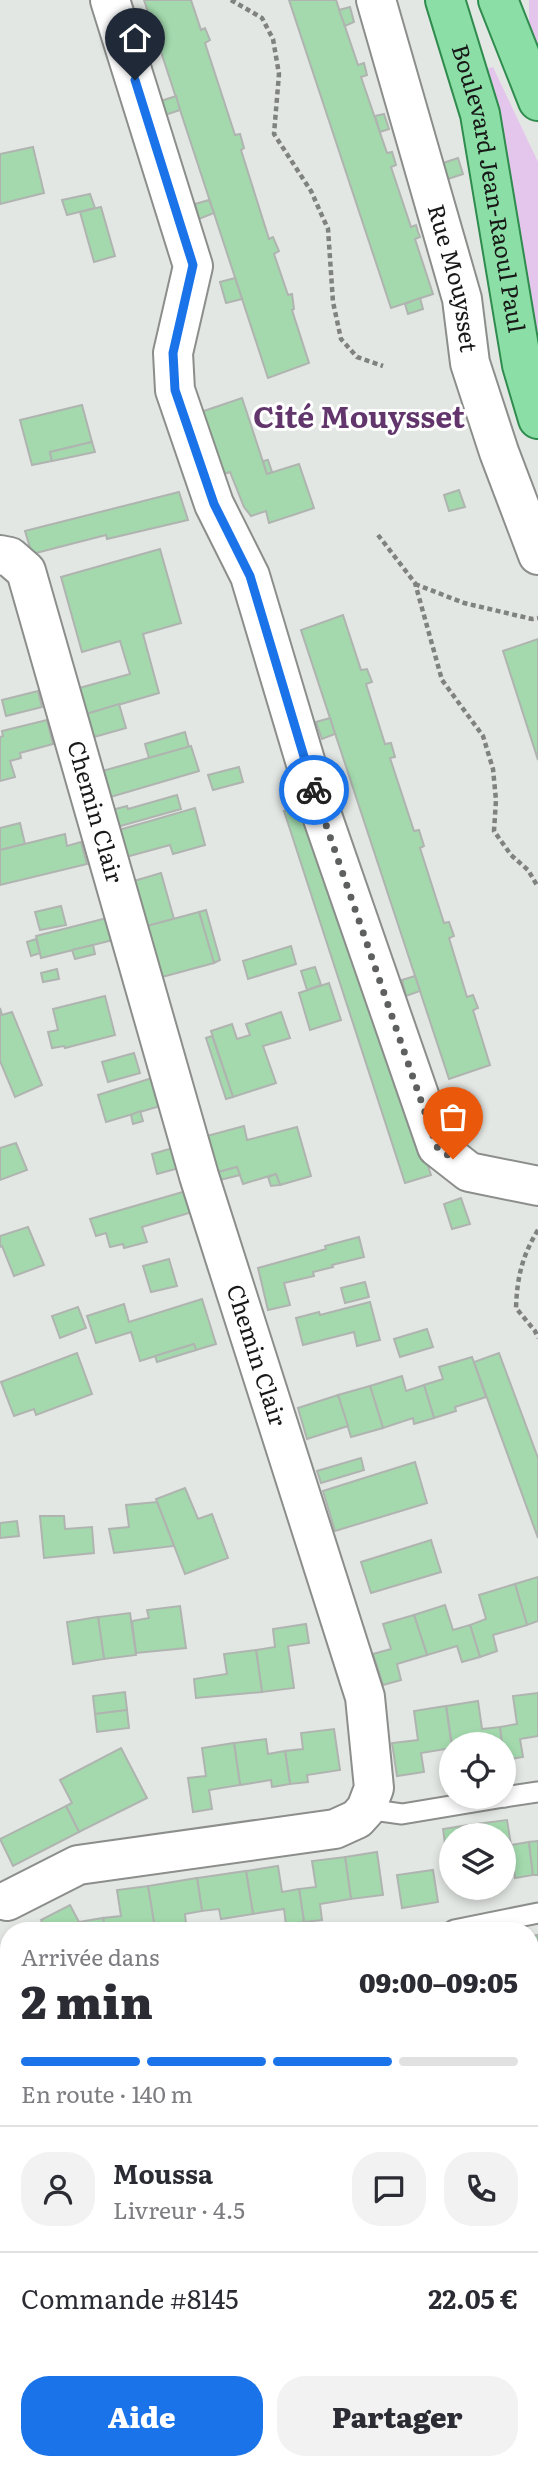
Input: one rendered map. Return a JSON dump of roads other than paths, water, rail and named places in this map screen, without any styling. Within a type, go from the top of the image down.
[{"type":"main road","name":"Boulevard Jean-Raoul Paul","points":[[445,0],[480,114],[522,365],[538,419]]},
{"type":"main road","points":[[498,0],[538,101]]},
{"type":"street","points":[[110,0],[193,265],[173,353],[175,390],[214,504],[250,576],[318,804],[437,1147],[469,1172],[538,1186]]},
{"type":"street","name":"Rue Mouysset","points":[[376,0],[461,299],[470,363],[499,452],[538,555]]},
{"type":"street","name":"Chemin Clair","points":[[0,555],[10,557],[26,571],[199,1176],[365,1697],[374,1788],[366,1809]]},
{"type":"street","points":[[7,1906],[78,1865],[335,1829],[357,1819],[366,1809]]},
{"type":"lane","points":[[516,1795],[538,1792]]},
{"type":"lane","points":[[366,1809],[402,1814],[439,1808]]},
{"type":"lane","points":[[494,1922],[538,1913]]},
{"type":"district","name":"Cité Mouysset","points":[[359,418]]}]
